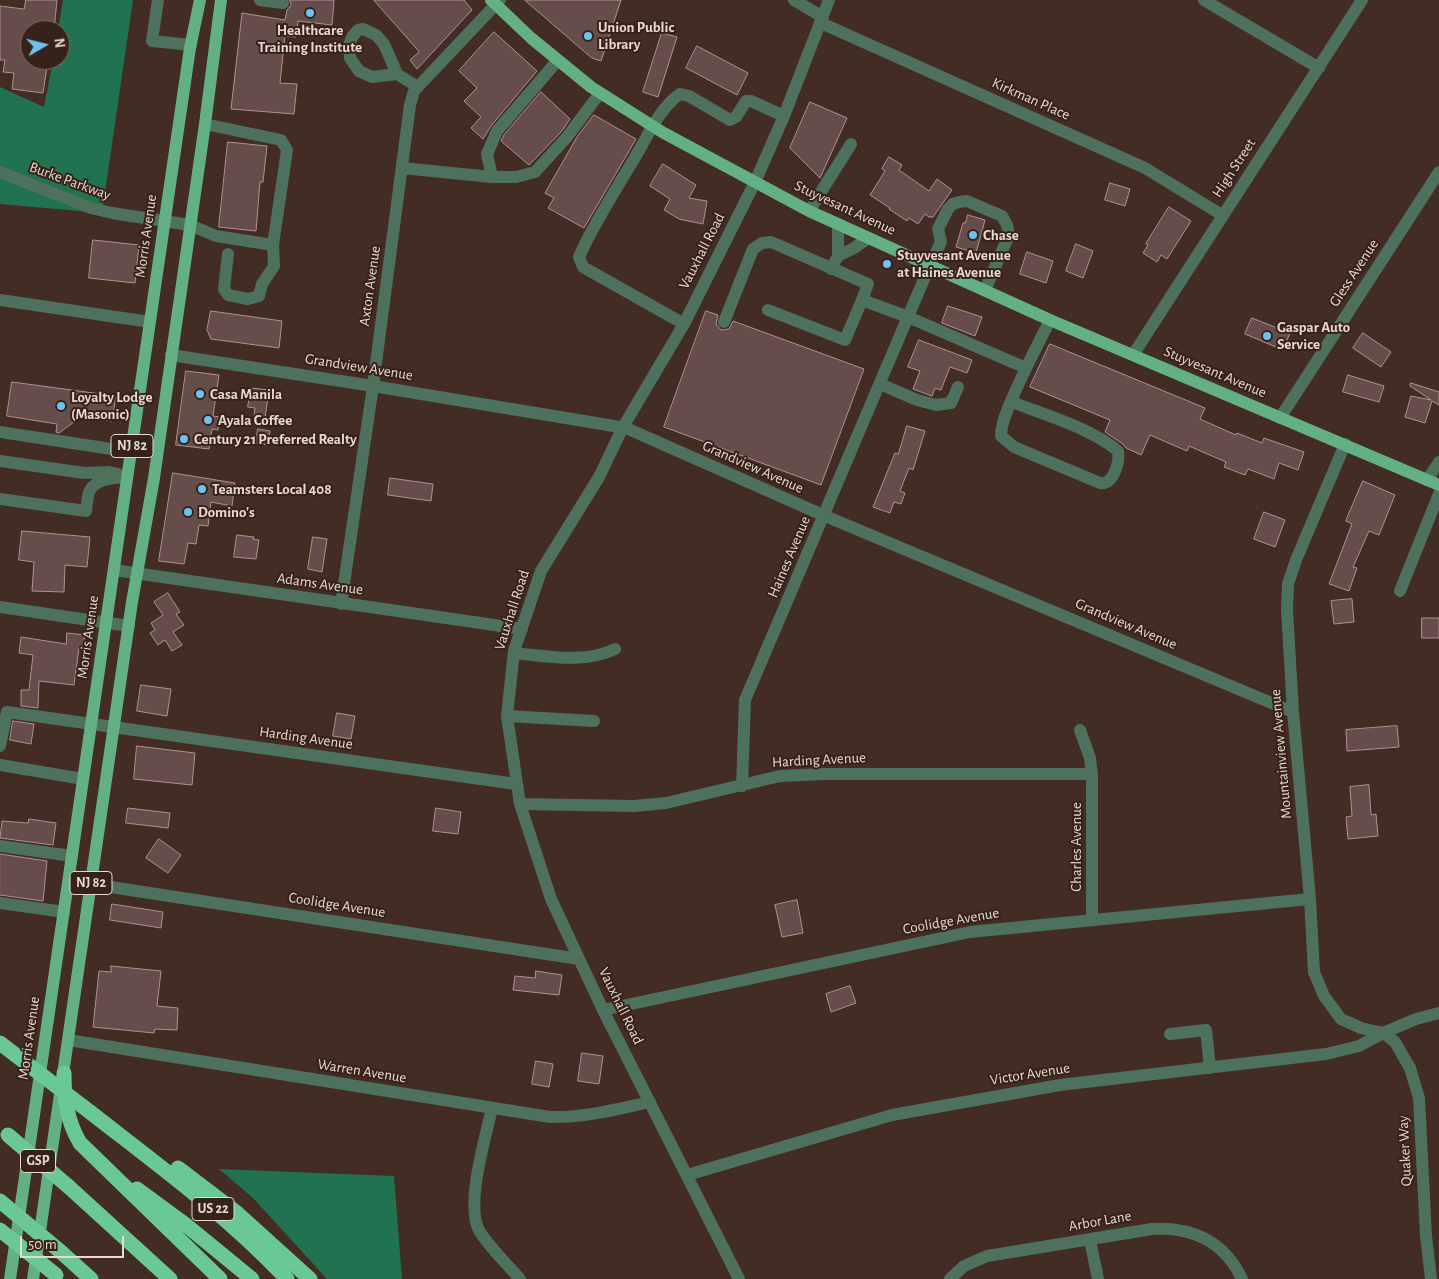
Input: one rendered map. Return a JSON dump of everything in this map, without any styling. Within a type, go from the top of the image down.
[{"type":"highway","name":"US 22","points":[[0,1043],[181,1182],[222,1216],[287,1279]]},
{"type":"highway","points":[[64,1073],[65,1101],[69,1120],[80,1143],[220,1279]]},
{"type":"highway","name":"GSP","points":[[4,1132],[69,1187],[170,1279]]},
{"type":"highway","points":[[134,1146],[182,1170],[194,1179],[276,1246],[310,1279]]},
{"type":"highway","points":[[92,1156],[170,1213],[252,1279]]},
{"type":"highway","points":[[0,1201],[91,1279]]},
{"type":"highway","points":[[0,1230],[58,1277]]},
{"type":"main road","name":"Morris Avenue","points":[[10,1279],[191,45],[200,0]]},
{"type":"main road","name":"NJ 82","points":[[32,1279],[64,1073],[128,626],[150,503],[221,0]]},
{"type":"main road","name":"Stuyvesant Avenue","points":[[496,2],[531,38],[600,92],[653,127],[809,212],[1050,320],[1433,482]]},
{"type":"street","points":[[158,0],[152,41],[191,45]]},
{"type":"street","points":[[260,0],[283,3]]},
{"type":"street","name":"Kirkman Place","points":[[794,0],[822,20],[1145,168],[1222,215]]},
{"type":"street","name":"Vauxhall Road","points":[[739,1279],[604,1010],[551,899],[520,804],[507,716],[514,653],[541,571],[599,477],[623,427],[684,324],[755,182],[784,116],[829,0]]},
{"type":"street","points":[[1204,0],[1319,68]]},
{"type":"street","name":"High Street","points":[[1133,355],[1362,0]]},
{"type":"street","name":"Axton Avenue","points":[[341,604],[373,386],[410,105],[414,91],[496,2]]},
{"type":"street","points":[[492,177],[488,154],[497,131],[558,60]]},
{"type":"street","points":[[397,74],[418,87]]},
{"type":"street","points":[[402,168],[492,177],[516,177],[535,172],[567,137],[600,92]]},
{"type":"street","points":[[684,324],[583,267],[579,257],[589,234],[653,127],[671,100],[680,94],[689,96],[730,120],[736,117],[746,101],[751,101],[784,116]]},
{"type":"street","points":[[205,124],[281,140],[287,150],[273,244],[274,266],[262,284],[259,296],[248,299],[228,295],[224,289],[228,254]]},
{"type":"street","points":[[809,212],[851,144]]},
{"type":"street","name":"Burke Parkway","points":[[0,172],[78,204],[112,213],[190,225],[216,236],[273,244]]},
{"type":"street","name":"Gless Avenue","points":[[1280,418],[1439,172]]},
{"type":"street","name":"Haines Avenue","points":[[742,786],[745,700],[941,242],[938,229],[948,209],[953,204],[967,201],[1002,216],[1007,225],[1009,234],[985,290]]},
{"type":"street","points":[[831,269],[838,256],[838,224]]},
{"type":"street","points":[[838,256],[868,238]]},
{"type":"street","points":[[724,322],[753,249],[762,243],[771,242],[778,244],[868,284],[845,340],[768,310]]},
{"type":"street","points":[[0,300],[150,322]]},
{"type":"street","points":[[862,300],[908,317],[1026,368]]},
{"type":"street","points":[[1012,402],[1083,431],[1118,451],[1119,458],[1110,482],[1100,483],[1014,447],[1001,436],[1001,429],[1012,402],[1026,368],[1050,320]]},
{"type":"street","name":"Grandview Avenue","points":[[172,354],[623,427],[824,516],[1293,712]]},
{"type":"street","points":[[880,384],[917,400],[936,405],[951,403],[958,387]]},
{"type":"street","points":[[0,432],[131,452]]},
{"type":"street","name":"Mountainview Avenue","points":[[1345,444],[1296,560],[1288,584],[1287,609],[1293,712],[1310,899],[1314,972],[1324,996],[1341,1019],[1361,1028],[1383,1033]]},
{"type":"street","points":[[0,461],[84,473],[109,472],[128,476]]},
{"type":"street","points":[[1433,482],[1439,462]]},
{"type":"street","points":[[0,499],[86,511],[90,491],[96,483],[107,479],[128,476]]},
{"type":"street","points":[[1400,591],[1439,494]]},
{"type":"street","name":"Adams Avenue","points":[[114,570],[522,629]]},
{"type":"street","points":[[0,607],[128,626]]},
{"type":"street","points":[[514,653],[554,657],[581,657],[603,655],[615,649]]},
{"type":"street","name":"Harding Avenue","points":[[0,746],[6,712],[516,784]]},
{"type":"street","points":[[507,716],[594,721]]},
{"type":"street","name":"Charles Avenue","points":[[1080,730],[1090,758],[1092,774],[1092,920]]},
{"type":"street","points":[[0,765],[83,779]]},
{"type":"street","name":"Harding Avenue","points":[[520,804],[634,806],[666,803],[780,776],[823,774],[1092,774]]},
{"type":"street","points":[[0,846],[72,856]]},
{"type":"street","name":"Coolidge Avenue","points":[[91,884],[579,959]]},
{"type":"street","name":"Coolidge Avenue","points":[[604,1010],[970,932],[1310,899]]},
{"type":"street","points":[[0,903],[64,912]]},
{"type":"street","name":"Victor Avenue","points":[[687,1175],[892,1115],[1060,1085],[1326,1054],[1359,1046],[1383,1033],[1424,1016],[1439,1014]]},
{"type":"street","points":[[1170,1034],[1206,1030],[1210,1068]]},
{"type":"street","name":"Quaker Way","points":[[1383,1033],[1395,1042],[1402,1052],[1410,1068],[1419,1098],[1426,1236],[1431,1279]]},
{"type":"street","name":"Warren Avenue","points":[[68,1040],[550,1117],[568,1117],[650,1102]]},
{"type":"street","points":[[492,1108],[474,1190],[474,1210],[479,1231],[520,1279]]},
{"type":"street","name":"Arbor Lane","points":[[950,1279],[964,1266],[987,1256],[1152,1229],[1179,1229],[1196,1234],[1212,1242],[1226,1254],[1237,1268],[1242,1279]]},
{"type":"street","points":[[1090,1240],[1098,1279]]},
{"type":"green space","points":[[63,0],[133,0],[102,213],[0,204],[0,87],[44,107],[51,70],[70,70],[70,20],[60,20]]},
{"type":"green space","points":[[219,1169],[394,1176],[402,1279],[327,1279],[253,1198]]},
{"type":"building","points":[[26,0],[57,0],[55,20],[20,20],[20,70],[46,70],[43,93],[12,89],[14,73],[3,72],[5,60],[0,60],[0,6],[24,9]]},
{"type":"building","points":[[290,0],[334,0],[332,25],[298,21],[296,37],[285,36],[280,83],[297,84],[294,114],[231,109],[242,13],[285,20],[287,10],[291,5]]},
{"type":"building","points":[[374,0],[464,0],[472,10],[417,69],[410,60],[419,52]]},
{"type":"building","name":"Union Public Library","points":[[525,0],[621,0],[601,61],[592,58]]},
{"type":"building","points":[[494,32],[537,71],[491,126],[483,139],[471,128],[481,117],[464,101],[477,88],[459,71]]},
{"type":"building","points":[[662,33],[677,37],[658,97],[643,92]]},
{"type":"building","points":[[697,46],[748,73],[737,95],[686,68]]},
{"type":"building","points":[[541,92],[570,119],[561,132],[529,165],[501,141]]},
{"type":"building","points":[[810,102],[847,118],[820,178],[790,148]]},
{"type":"building","points":[[594,115],[636,139],[584,228],[548,208],[554,198],[545,193],[577,137]]},
{"type":"building","points":[[228,142],[267,146],[263,182],[260,182],[256,231],[219,227]]},
{"type":"building","points":[[889,157],[902,165],[899,170],[929,191],[937,179],[952,190],[933,217],[925,214],[918,224],[909,218],[907,221],[870,195],[885,171],[882,169]]},
{"type":"building","points":[[663,164],[696,185],[689,198],[707,201],[703,224],[679,219],[664,210],[670,199],[650,186]]},
{"type":"building","points":[[1110,183],[1130,189],[1125,206],[1105,200]]},
{"type":"building","points":[[1169,207],[1191,221],[1167,259],[1161,255],[1157,262],[1143,253],[1148,245],[1146,244]]},
{"type":"building","points":[[968,215],[985,220],[976,253],[956,247],[963,223],[965,223]]},
{"type":"building","points":[[93,240],[139,245],[135,283],[89,278]]},
{"type":"building","points":[[1076,244],[1093,251],[1083,278],[1066,271]]},
{"type":"building","points":[[1027,252],[1053,261],[1046,283],[1020,274]]},
{"type":"building","points":[[948,306],[982,317],[975,336],[942,323]]},
{"type":"building","points":[[211,311],[282,321],[279,348],[211,339],[207,330]]},
{"type":"building","points":[[706,311],[718,315],[716,324],[721,330],[729,329],[733,321],[864,369],[821,485],[664,427]]},
{"type":"building","points":[[1252,318],[1290,333],[1283,350],[1245,334]]},
{"type":"building","points":[[1363,333],[1391,352],[1381,367],[1353,348]]},
{"type":"building","points":[[919,340],[972,360],[967,373],[950,367],[941,390],[935,388],[932,396],[913,389],[920,371],[908,367]]},
{"type":"building","points":[[1050,344],[1205,408],[1200,419],[1236,435],[1237,433],[1262,443],[1264,438],[1304,452],[1298,470],[1279,463],[1274,479],[1248,469],[1245,475],[1224,467],[1226,462],[1189,446],[1187,451],[1150,435],[1141,455],[1126,448],[1105,432],[1110,420],[1030,387]]},
{"type":"building","points":[[186,371],[219,375],[213,416],[220,417],[218,430],[212,429],[209,449],[176,445]]},
{"type":"building","points":[[1348,375],[1384,386],[1379,402],[1343,392]]},
{"type":"building","name":"Loyalty Lodge (Masonic)","points":[[12,382],[116,396],[112,421],[75,415],[74,422],[59,433],[56,432],[57,424],[7,416]]},
{"type":"building","points":[[1411,383],[1439,392],[1439,405],[1432,401],[1425,423],[1405,417],[1411,396],[1431,400],[1410,386]]},
{"type":"building","points":[[251,388],[269,390],[265,418],[254,416],[255,408],[248,407]]},
{"type":"building","points":[[907,426],[925,431],[913,470],[909,468],[900,491],[905,493],[901,504],[894,502],[890,513],[873,507],[895,453],[898,454]]},
{"type":"building","points":[[258,429],[270,431],[268,445],[256,443]]},
{"type":"building","points":[[173,473],[235,483],[232,506],[211,502],[208,526],[199,525],[196,544],[188,543],[184,564],[159,561]]},
{"type":"building","points":[[390,478],[433,484],[431,501],[388,495]]},
{"type":"building","points":[[1363,481],[1395,495],[1379,535],[1369,531],[1353,567],[1357,568],[1349,591],[1329,584],[1352,524],[1346,521]]},
{"type":"building","points":[[1264,512],[1285,520],[1275,547],[1254,539]]},
{"type":"building","points":[[22,531],[90,537],[87,567],[65,565],[64,592],[32,591],[34,562],[19,560]]},
{"type":"building","points":[[237,535],[254,537],[253,539],[259,540],[256,559],[234,557]]},
{"type":"building","points":[[313,537],[327,539],[322,572],[308,569]]},
{"type":"building","points":[[168,593],[180,612],[176,614],[184,625],[173,632],[182,645],[172,651],[165,640],[158,645],[150,633],[155,630],[151,623],[163,615],[154,602]]},
{"type":"building","points":[[1352,599],[1354,622],[1334,624],[1331,601]]},
{"type":"building","points":[[1422,618],[1439,618],[1439,638],[1422,638]]},
{"type":"building","points":[[67,633],[85,635],[83,648],[79,648],[74,685],[39,681],[38,708],[21,706],[21,690],[29,690],[33,655],[19,653],[21,637],[66,644]]},
{"type":"building","points":[[141,685],[171,689],[167,716],[137,711]]},
{"type":"building","points":[[337,713],[355,716],[351,739],[333,736]]},
{"type":"building","points":[[13,721],[34,724],[31,744],[10,740]]},
{"type":"building","points":[[1397,726],[1399,747],[1347,751],[1346,730]]},
{"type":"building","points":[[137,746],[195,753],[192,785],[134,779]]},
{"type":"building","points":[[1369,785],[1371,815],[1376,814],[1378,836],[1348,839],[1346,817],[1352,816],[1350,787]]},
{"type":"building","points":[[128,808],[170,813],[168,828],[126,823]]},
{"type":"building","points":[[436,808],[461,812],[458,834],[433,831]]},
{"type":"building","points":[[29,819],[56,823],[53,845],[0,838],[2,821],[28,823]]},
{"type":"building","points":[[159,839],[181,855],[168,873],[146,858]]},
{"type":"building","points":[[0,854],[47,861],[43,901],[0,895]]},
{"type":"building","points":[[797,900],[803,933],[782,937],[775,905]]},
{"type":"building","points":[[112,904],[163,912],[161,928],[110,920]]},
{"type":"building","points":[[111,966],[161,971],[157,1006],[178,1008],[177,1030],[155,1029],[154,1033],[93,1027],[99,971],[111,972]]},
{"type":"building","points":[[536,971],[562,975],[559,995],[513,990],[515,976],[535,978]]},
{"type":"building","points":[[850,986],[856,1003],[831,1012],[826,994]]},
{"type":"building","points":[[582,1053],[603,1056],[599,1084],[578,1081]]},
{"type":"building","points":[[536,1061],[553,1064],[549,1087],[532,1084]]},
{"type":"place","name":"Healthcare Training Institute","points":[[310,13]]},
{"type":"place","name":"Union Public Library","points":[[588,36]]},
{"type":"place","name":"Chase","points":[[973,235]]},
{"type":"place","name":"Stuyvesant Avenue at Haines Avenue","points":[[887,264]]},
{"type":"place","name":"Gaspar Auto Service","points":[[1267,336]]},
{"type":"place","name":"Casa Manila","points":[[200,394]]},
{"type":"place","name":"Loyalty Lodge (Masonic)","points":[[61,406]]},
{"type":"place","name":"Ayala Coffee","points":[[208,420]]},
{"type":"place","name":"Century 21 Preferred Realty","points":[[184,439]]},
{"type":"place","name":"Teamsters Local 408","points":[[202,489]]},
{"type":"place","name":"Domino's","points":[[188,512]]}]
